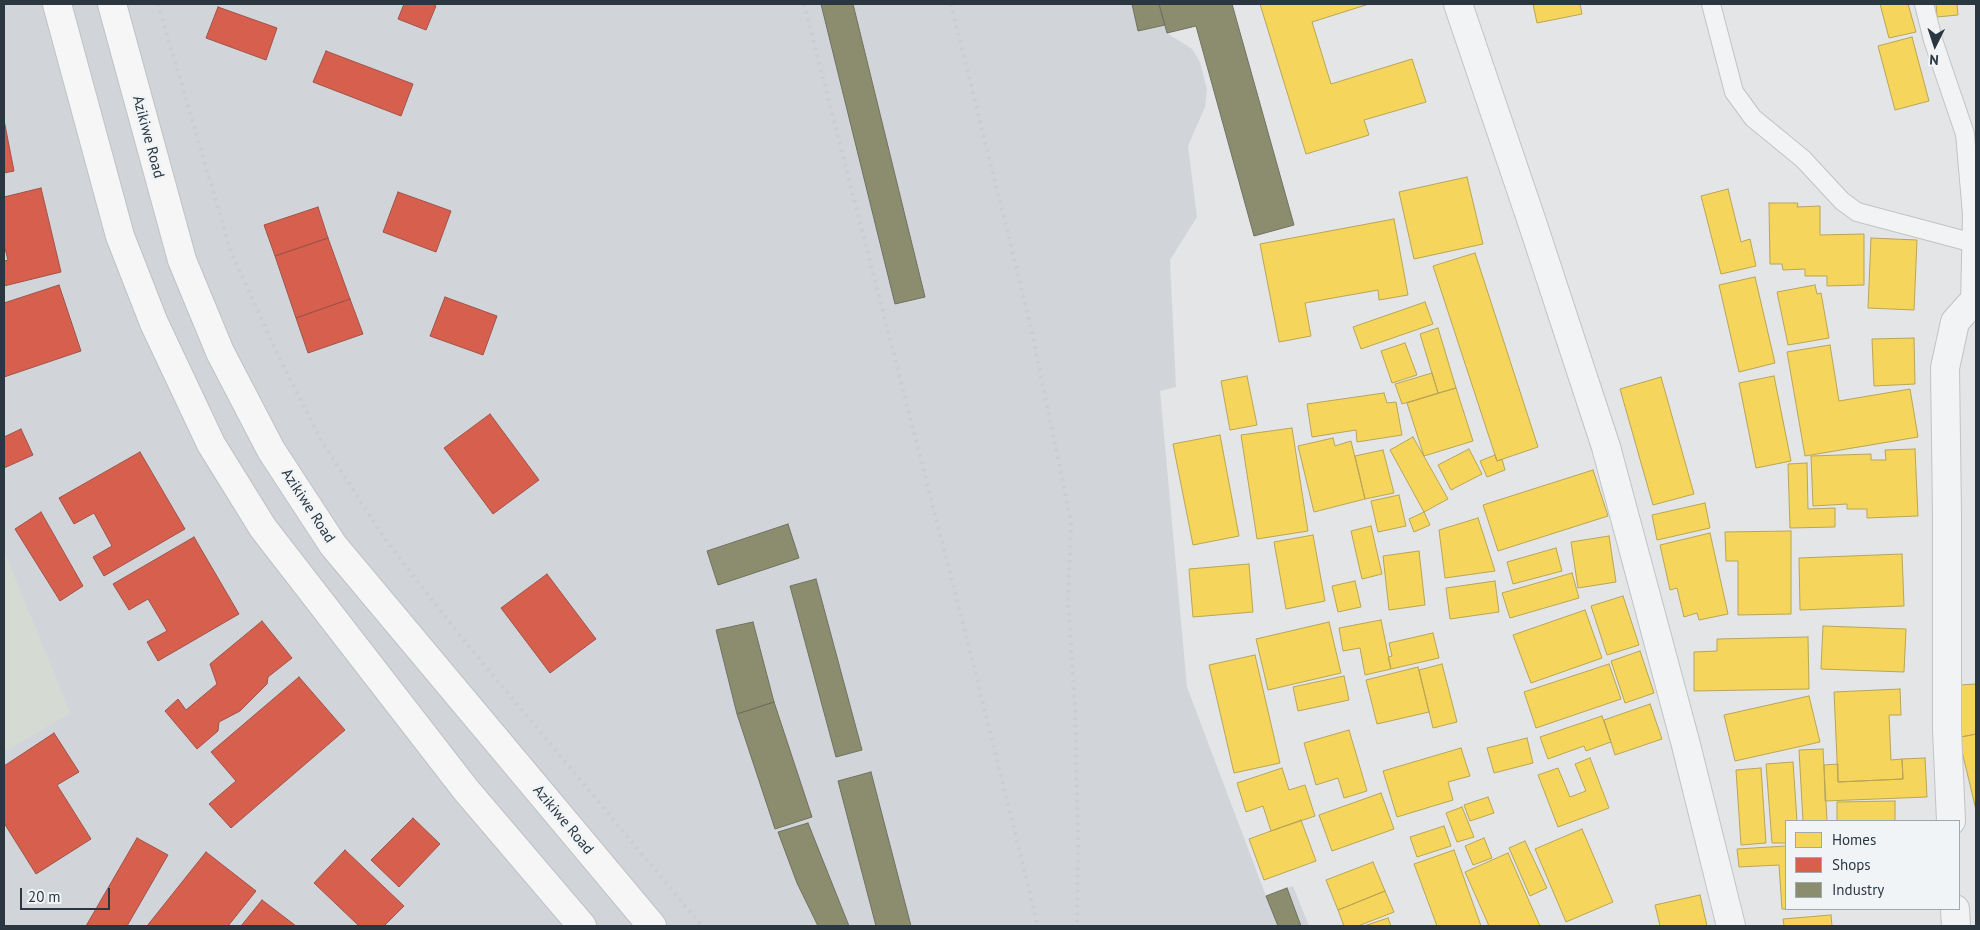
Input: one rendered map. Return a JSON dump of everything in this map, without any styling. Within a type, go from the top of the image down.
[{"type":"main road","points":[[57,4],[120,236],[154,323],[211,444],[263,528],[466,790],[582,926]]},
{"type":"main road","name":"Azikiwe Road","points":[[112,4],[182,260],[220,352],[271,450],[333,545],[652,926]]},
{"type":"street","points":[[1458,4],[1534,225],[1606,447],[1686,744],[1731,926]]},
{"type":"street","points":[[1951,820],[1947,730],[1945,368],[1955,322],[1973,304]]},
{"type":"street","points":[[1956,910],[1956,926]]},
{"type":"lane","points":[[1711,4],[1734,92],[1753,118],[1803,159],[1842,201],[1857,212],[1970,242]]},
{"type":"lane","points":[[1924,4],[1933,40],[1965,134],[1972,214],[1970,242],[1973,304]]},
{"type":"shaded area","points":[[4,4],[1159,4],[1167,33],[1192,49],[1200,62],[1207,90],[1205,107],[1188,146],[1197,217],[1170,260],[1176,387],[1160,391],[1187,687],[1266,896],[1293,886],[1309,926],[4,926]]},
{"type":"shaded area","points":[[4,550],[70,713],[4,752]]},
{"type":"building: Homes","points":[[1260,4],[1369,4],[1312,22],[1331,84],[1412,59],[1426,102],[1364,120],[1369,135],[1306,154]]},
{"type":"building: Homes","points":[[1533,4],[1580,4],[1582,14],[1537,23]]},
{"type":"building: Homes","points":[[1880,4],[1908,4],[1916,32],[1889,38]]},
{"type":"building: Homes","points":[[1936,4],[1957,4],[1958,15],[1937,17]]},
{"type":"building: Homes","points":[[1912,37],[1929,101],[1895,110],[1878,46]]},
{"type":"building: Homes","points":[[1467,177],[1483,244],[1414,259],[1399,192]]},
{"type":"building: Homes","points":[[1728,189],[1741,242],[1750,239],[1756,266],[1721,274],[1701,196]]},
{"type":"building: Homes","points":[[1769,203],[1798,203],[1797,207],[1820,206],[1820,235],[1864,234],[1864,285],[1827,286],[1827,276],[1805,276],[1805,269],[1783,270],[1782,264],[1770,264]]},
{"type":"building: Homes","points":[[1394,219],[1408,295],[1379,300],[1378,290],[1305,303],[1311,336],[1279,342],[1260,244]]},
{"type":"building: Homes","points":[[1871,238],[1917,240],[1914,310],[1868,308]]},
{"type":"building: Homes","points":[[1475,253],[1538,447],[1497,461],[1433,266]]},
{"type":"building: Homes","points":[[1755,277],[1775,363],[1739,372],[1719,285]]},
{"type":"building: Homes","points":[[1815,285],[1817,294],[1821,293],[1829,338],[1788,345],[1777,292]]},
{"type":"building: Homes","points":[[1425,302],[1433,324],[1361,349],[1353,327]]},
{"type":"building: Homes","points":[[1438,328],[1456,388],[1438,393],[1420,334]]},
{"type":"building: Homes","points":[[1914,338],[1915,384],[1874,386],[1872,339]]},
{"type":"building: Homes","points":[[1405,343],[1417,375],[1392,383],[1381,351]]},
{"type":"building: Homes","points":[[1830,345],[1839,401],[1910,389],[1918,437],[1805,456],[1787,352]]},
{"type":"building: Homes","points":[[1432,373],[1438,393],[1402,404],[1395,384]]},
{"type":"building: Homes","points":[[1247,376],[1257,425],[1230,430],[1221,381]]},
{"type":"building: Homes","points":[[1774,376],[1791,461],[1756,468],[1739,383]]},
{"type":"building: Homes","points":[[1661,377],[1694,494],[1653,505],[1620,389]]},
{"type":"building: Homes","points":[[1456,388],[1473,441],[1424,456],[1407,403]]},
{"type":"building: Homes","points":[[1384,393],[1387,403],[1396,402],[1402,435],[1357,442],[1356,430],[1312,437],[1307,404]]},
{"type":"building: Homes","points":[[1292,428],[1308,531],[1257,539],[1241,435]]},
{"type":"building: Homes","points":[[1220,435],[1239,536],[1193,545],[1173,444]]},
{"type":"building: Homes","points":[[1413,437],[1448,499],[1424,512],[1390,450]]},
{"type":"building: Homes","points":[[1333,438],[1335,446],[1351,441],[1365,499],[1314,512],[1298,446]]},
{"type":"building: Homes","points":[[1469,449],[1482,474],[1451,490],[1438,465]]},
{"type":"building: Homes","points":[[1915,449],[1918,516],[1867,518],[1867,509],[1847,509],[1847,504],[1813,506],[1811,456],[1871,454],[1871,460],[1886,460],[1885,450]]},
{"type":"building: Homes","points":[[1383,450],[1394,493],[1365,499],[1355,456]]},
{"type":"building: Homes","points":[[1495,455],[1497,461],[1502,459],[1505,470],[1487,477],[1480,461]]},
{"type":"building: Homes","points":[[1807,463],[1808,509],[1835,508],[1835,527],[1790,528],[1788,464]]},
{"type":"building: Homes","points":[[1593,470],[1608,516],[1498,551],[1483,505]]},
{"type":"building: Homes","points":[[1399,495],[1406,526],[1378,532],[1371,501]]},
{"type":"building: Homes","points":[[1705,503],[1710,528],[1657,540],[1652,515]]},
{"type":"building: Homes","points":[[1424,512],[1430,525],[1414,532],[1409,519]]},
{"type":"building: Homes","points":[[1478,518],[1495,571],[1445,578],[1439,530]]},
{"type":"building: Homes","points":[[1371,526],[1382,574],[1362,579],[1351,531]]},
{"type":"building: Homes","points":[[1791,531],[1791,614],[1738,615],[1738,561],[1726,561],[1725,532]]},
{"type":"building: Homes","points":[[1710,533],[1728,614],[1699,620],[1697,613],[1684,617],[1677,588],[1670,590],[1660,545]]},
{"type":"building: Homes","points":[[1313,535],[1325,601],[1286,609],[1274,542]]},
{"type":"building: Homes","points":[[1609,536],[1616,582],[1578,588],[1571,542]]},
{"type":"building: Homes","points":[[1556,548],[1562,571],[1513,584],[1507,562]]},
{"type":"building: Homes","points":[[1419,551],[1425,605],[1389,610],[1383,556]]},
{"type":"building: Homes","points":[[1902,554],[1904,606],[1800,610],[1799,558]]},
{"type":"building: Homes","points":[[1249,564],[1253,612],[1193,617],[1189,569]]},
{"type":"building: Homes","points":[[1572,573],[1579,598],[1510,618],[1502,593]]},
{"type":"building: Homes","points":[[1355,581],[1361,607],[1338,612],[1332,586]]},
{"type":"building: Homes","points":[[1495,581],[1499,612],[1450,619],[1446,588]]},
{"type":"building: Homes","points":[[1623,596],[1639,645],[1607,655],[1591,606]]},
{"type":"building: Homes","points":[[1585,610],[1602,658],[1531,683],[1513,635]]},
{"type":"building: Homes","points":[[1381,620],[1391,669],[1365,675],[1360,648],[1343,651],[1339,628]]},
{"type":"building: Homes","points":[[1329,622],[1341,673],[1268,690],[1256,639]]},
{"type":"building: Homes","points":[[1823,626],[1906,629],[1904,672],[1821,669]]},
{"type":"building: Homes","points":[[1433,633],[1439,658],[1391,669],[1388,657],[1392,656],[1389,643]]},
{"type":"building: Homes","points":[[1808,637],[1809,689],[1694,691],[1694,652],[1717,651],[1717,639]]},
{"type":"building: Homes","points":[[1640,651],[1654,693],[1625,703],[1611,661]]},
{"type":"building: Homes","points":[[1255,655],[1280,763],[1234,773],[1209,665]]},
{"type":"building: Homes","points":[[1442,664],[1457,722],[1433,728],[1419,670]]},
{"type":"building: Homes","points":[[1609,664],[1621,699],[1536,728],[1524,692]]},
{"type":"building: Homes","points":[[1418,667],[1429,712],[1377,724],[1366,680]]},
{"type":"building: Homes","points":[[1344,676],[1349,700],[1298,711],[1293,687]]},
{"type":"building: Homes","points":[[1976,684],[1976,734],[1961,737],[1960,685]]},
{"type":"building: Homes","points":[[1900,689],[1901,715],[1889,715],[1891,760],[1902,759],[1903,779],[1838,782],[1834,692]]},
{"type":"building: Homes","points":[[1809,696],[1820,742],[1735,761],[1724,715]]},
{"type":"building: Homes","points":[[1650,704],[1662,739],[1615,755],[1604,720]]},
{"type":"building: Homes","points":[[1602,716],[1611,742],[1586,751],[1584,746],[1548,759],[1540,737]]},
{"type":"building: Homes","points":[[1349,730],[1367,791],[1344,798],[1338,778],[1316,785],[1304,743]]},
{"type":"building: Homes","points":[[1976,734],[1976,810],[1960,743],[1961,737]]},
{"type":"building: Homes","points":[[1527,738],[1533,763],[1494,773],[1487,748]]},
{"type":"building: Homes","points":[[1461,748],[1470,776],[1448,782],[1453,800],[1397,817],[1383,771]]},
{"type":"building: Homes","points":[[1823,749],[1827,820],[1803,820],[1799,750]]},
{"type":"building: Homes","points":[[1590,758],[1609,808],[1558,827],[1538,775],[1558,768],[1570,797],[1586,791],[1575,764]]},
{"type":"building: Homes","points":[[1925,758],[1927,797],[1825,801],[1824,765],[1838,764],[1838,782],[1903,779],[1902,759]]},
{"type":"building: Homes","points":[[1793,762],[1797,820],[1785,820],[1785,843],[1772,843],[1766,764]]},
{"type":"building: Homes","points":[[1282,768],[1289,790],[1305,785],[1315,816],[1271,831],[1263,806],[1246,812],[1237,783]]},
{"type":"building: Homes","points":[[1761,768],[1766,843],[1741,845],[1736,770]]},
{"type":"building: Homes","points":[[1381,793],[1394,829],[1332,851],[1319,815]]},
{"type":"building: Homes","points":[[1488,797],[1494,813],[1470,821],[1464,805]]},
{"type":"building: Homes","points":[[1895,801],[1895,820],[1837,820],[1837,802]]},
{"type":"building: Homes","points":[[1462,807],[1474,837],[1457,842],[1446,813]]},
{"type":"building: Homes","points":[[1301,820],[1316,861],[1264,880],[1249,839]]},
{"type":"building: Homes","points":[[1444,826],[1451,846],[1417,857],[1410,837]]},
{"type":"building: Homes","points":[[1582,829],[1613,902],[1566,922],[1535,849]]},
{"type":"building: Homes","points":[[1484,838],[1492,858],[1473,865],[1465,846]]},
{"type":"building: Homes","points":[[1525,841],[1547,888],[1530,896],[1509,848]]},
{"type":"building: Homes","points":[[1785,846],[1785,909],[1782,909],[1779,865],[1739,867],[1737,849]]},
{"type":"building: Homes","points":[[1454,850],[1481,926],[1437,926],[1414,864]]},
{"type":"building: Homes","points":[[1508,853],[1540,926],[1489,926],[1465,872]]},
{"type":"building: Homes","points":[[1373,862],[1385,891],[1338,910],[1326,880]]},
{"type":"building: Homes","points":[[1385,891],[1394,912],[1358,926],[1344,926],[1338,910]]},
{"type":"building: Homes","points":[[1700,895],[1707,926],[1660,926],[1655,905]]},
{"type":"building: Homes","points":[[1831,915],[1832,926],[1784,926],[1783,919]]},
{"type":"building: Homes","points":[[1388,918],[1391,926],[1364,926]]},
{"type":"building: Shops","points":[[404,4],[431,4],[436,6],[426,30],[398,19]]},
{"type":"building: Shops","points":[[218,7],[277,28],[266,60],[206,38]]},
{"type":"building: Shops","points":[[326,51],[413,84],[401,116],[313,82]]},
{"type":"building: Shops","points":[[4,120],[14,171],[4,173]]},
{"type":"building: Shops","points":[[41,188],[61,272],[4,286],[4,261],[8,260],[4,245],[4,197]]},
{"type":"building: Shops","points":[[398,192],[451,211],[436,252],[383,232]]},
{"type":"building: Shops","points":[[318,207],[328,238],[275,256],[264,225]]},
{"type":"building: Shops","points":[[328,238],[350,299],[296,318],[275,256]]},
{"type":"building: Shops","points":[[59,285],[81,351],[4,377],[4,303]]},
{"type":"building: Shops","points":[[445,297],[497,316],[483,355],[430,336]]},
{"type":"building: Shops","points":[[350,299],[363,334],[308,353],[296,318]]},
{"type":"building: Shops","points":[[490,414],[539,480],[493,514],[444,448]]},
{"type":"building: Shops","points":[[21,429],[33,455],[4,468],[4,437]]},
{"type":"building: Shops","points":[[140,452],[185,529],[104,576],[93,557],[112,546],[94,513],[74,524],[59,498]]},
{"type":"building: Shops","points":[[41,512],[83,586],[60,601],[15,529]]},
{"type":"building: Shops","points":[[194,537],[239,614],[158,661],[147,642],[167,631],[148,599],[129,610],[113,584]]},
{"type":"building: Shops","points":[[547,574],[596,639],[550,673],[501,608]]},
{"type":"building: Shops","points":[[262,621],[292,658],[268,677],[267,684],[240,711],[219,722],[218,731],[197,749],[165,711],[178,699],[186,710],[217,684],[210,664]]},
{"type":"building: Shops","points":[[299,677],[345,730],[231,828],[209,804],[236,781],[211,752]]},
{"type":"building: Shops","points":[[54,733],[79,772],[57,785],[91,839],[36,874],[4,823],[4,766]]},
{"type":"building: Shops","points":[[413,818],[440,844],[399,887],[371,860]]},
{"type":"building: Shops","points":[[137,838],[168,855],[127,926],[86,926]]},
{"type":"building: Shops","points":[[345,850],[404,906],[384,926],[359,926],[314,883]]},
{"type":"building: Shops","points":[[206,852],[256,891],[228,926],[147,926]]},
{"type":"building: Shops","points":[[262,900],[296,926],[241,926]]},
{"type":"building: Industry","points":[[821,4],[853,4],[925,297],[895,304]]},
{"type":"building: Industry","points":[[1132,4],[1159,4],[1165,25],[1138,31]]},
{"type":"building: Industry","points":[[1159,4],[1232,4],[1294,225],[1254,236],[1196,26],[1167,33]]},
{"type":"building: Industry","points":[[788,524],[799,558],[718,585],[707,551]]},
{"type":"building: Industry","points":[[816,579],[862,750],[836,757],[790,586]]},
{"type":"building: Industry","points":[[753,622],[774,702],[737,714],[716,630]]},
{"type":"building: Industry","points":[[774,702],[812,817],[775,829],[737,714]]},
{"type":"building: Industry","points":[[871,772],[911,926],[876,926],[838,781]]},
{"type":"building: Industry","points":[[808,823],[849,926],[818,926],[797,883],[778,832]]},
{"type":"building: Industry","points":[[1287,888],[1301,926],[1278,926],[1266,896]]},
{"type":"railway","points":[[158,4],[231,252],[279,357],[321,440],[387,542],[462,638],[702,926]]},
{"type":"railway","points":[[804,4],[969,647],[1038,926]]},
{"type":"railway","points":[[951,4],[1030,323],[1071,522],[1068,601],[1075,706],[1078,836],[1077,926]]}]
